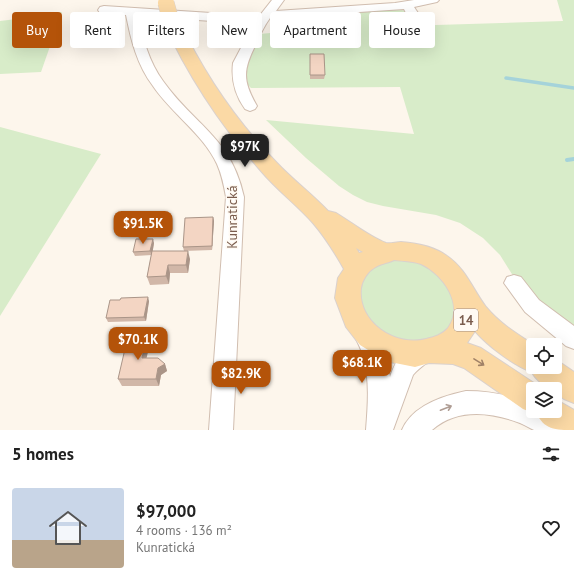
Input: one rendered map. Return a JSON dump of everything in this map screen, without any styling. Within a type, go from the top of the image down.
[{"type":"main road","points":[[166,1],[171,21],[190,61],[208,91],[232,124],[270,168],[316,212],[346,251],[356,269]]},
{"type":"main road","points":[[316,212],[385,252]]},
{"type":"main road","name":"14","points":[[526,355],[481,321],[471,308],[465,295],[452,275],[432,260],[409,252],[385,252],[363,263],[356,269],[348,285],[348,304],[356,323],[364,332],[379,344],[397,351],[426,353],[453,352],[471,357],[526,394]]},
{"type":"main road","name":"14","points":[[426,353],[438,350],[453,341],[463,327],[467,311],[465,295]]},
{"type":"main road","points":[[553,374],[574,389]]},
{"type":"main road","points":[[560,418],[574,428]]},
{"type":"street","points":[[250,106],[242,93],[239,70],[240,63],[263,19],[278,0]]},
{"type":"street","points":[[104,10],[263,19],[407,5],[433,0]]},
{"type":"street","points":[[407,5],[411,12]]},
{"type":"street","name":"Kunratická","points":[[131,12],[144,61],[165,93],[223,157],[231,173],[234,184],[236,197],[221,430]]},
{"type":"street","points":[[514,283],[532,306],[574,339]]},
{"type":"street","points":[[364,332],[373,350],[378,370],[380,393],[378,430]]},
{"type":"street","points":[[381,430],[404,369],[411,360],[426,353]]},
{"type":"street","points":[[414,430],[435,412],[452,406],[471,402],[492,403],[514,409],[534,417],[559,430]]},
{"type":"green space","points":[[557,0],[574,0],[574,335],[520,287],[500,255],[483,238],[460,223],[436,215],[383,206],[367,202],[353,195],[339,186],[306,158],[266,120],[414,134],[400,87],[251,88],[244,81],[246,65],[254,48],[262,48],[262,34],[270,33],[270,48],[361,48],[361,12],[355,12],[397,9],[406,11],[369,12],[369,48],[435,48],[435,25],[563,21]]},
{"type":"green space","points":[[12,20],[12,48],[49,48],[41,72],[0,74],[0,21]]},
{"type":"green space","points":[[0,127],[101,154],[0,316]]},
{"type":"green space","points":[[395,260],[410,261],[425,265],[442,277],[449,286],[455,306],[454,315],[450,325],[442,333],[429,340],[413,341],[398,338],[383,332],[371,321],[362,309],[359,294],[364,277],[376,266],[384,262]]},
{"type":"building","points":[[310,54],[324,54],[325,75],[310,75]]},
{"type":"building","points":[[213,217],[212,246],[183,247],[185,218]]},
{"type":"building","points":[[136,239],[153,239],[150,251],[133,252]]},
{"type":"building","points":[[152,251],[188,251],[186,265],[168,265],[166,276],[147,277]]},
{"type":"building","points":[[148,297],[144,317],[106,318],[110,300]]},
{"type":"building","points":[[128,336],[147,336],[142,358],[158,358],[165,364],[158,368],[156,379],[118,379]]},
{"type":"waterway","points":[[506,78],[574,88]]},
{"type":"waterway","points":[[567,160],[574,159]]}]
